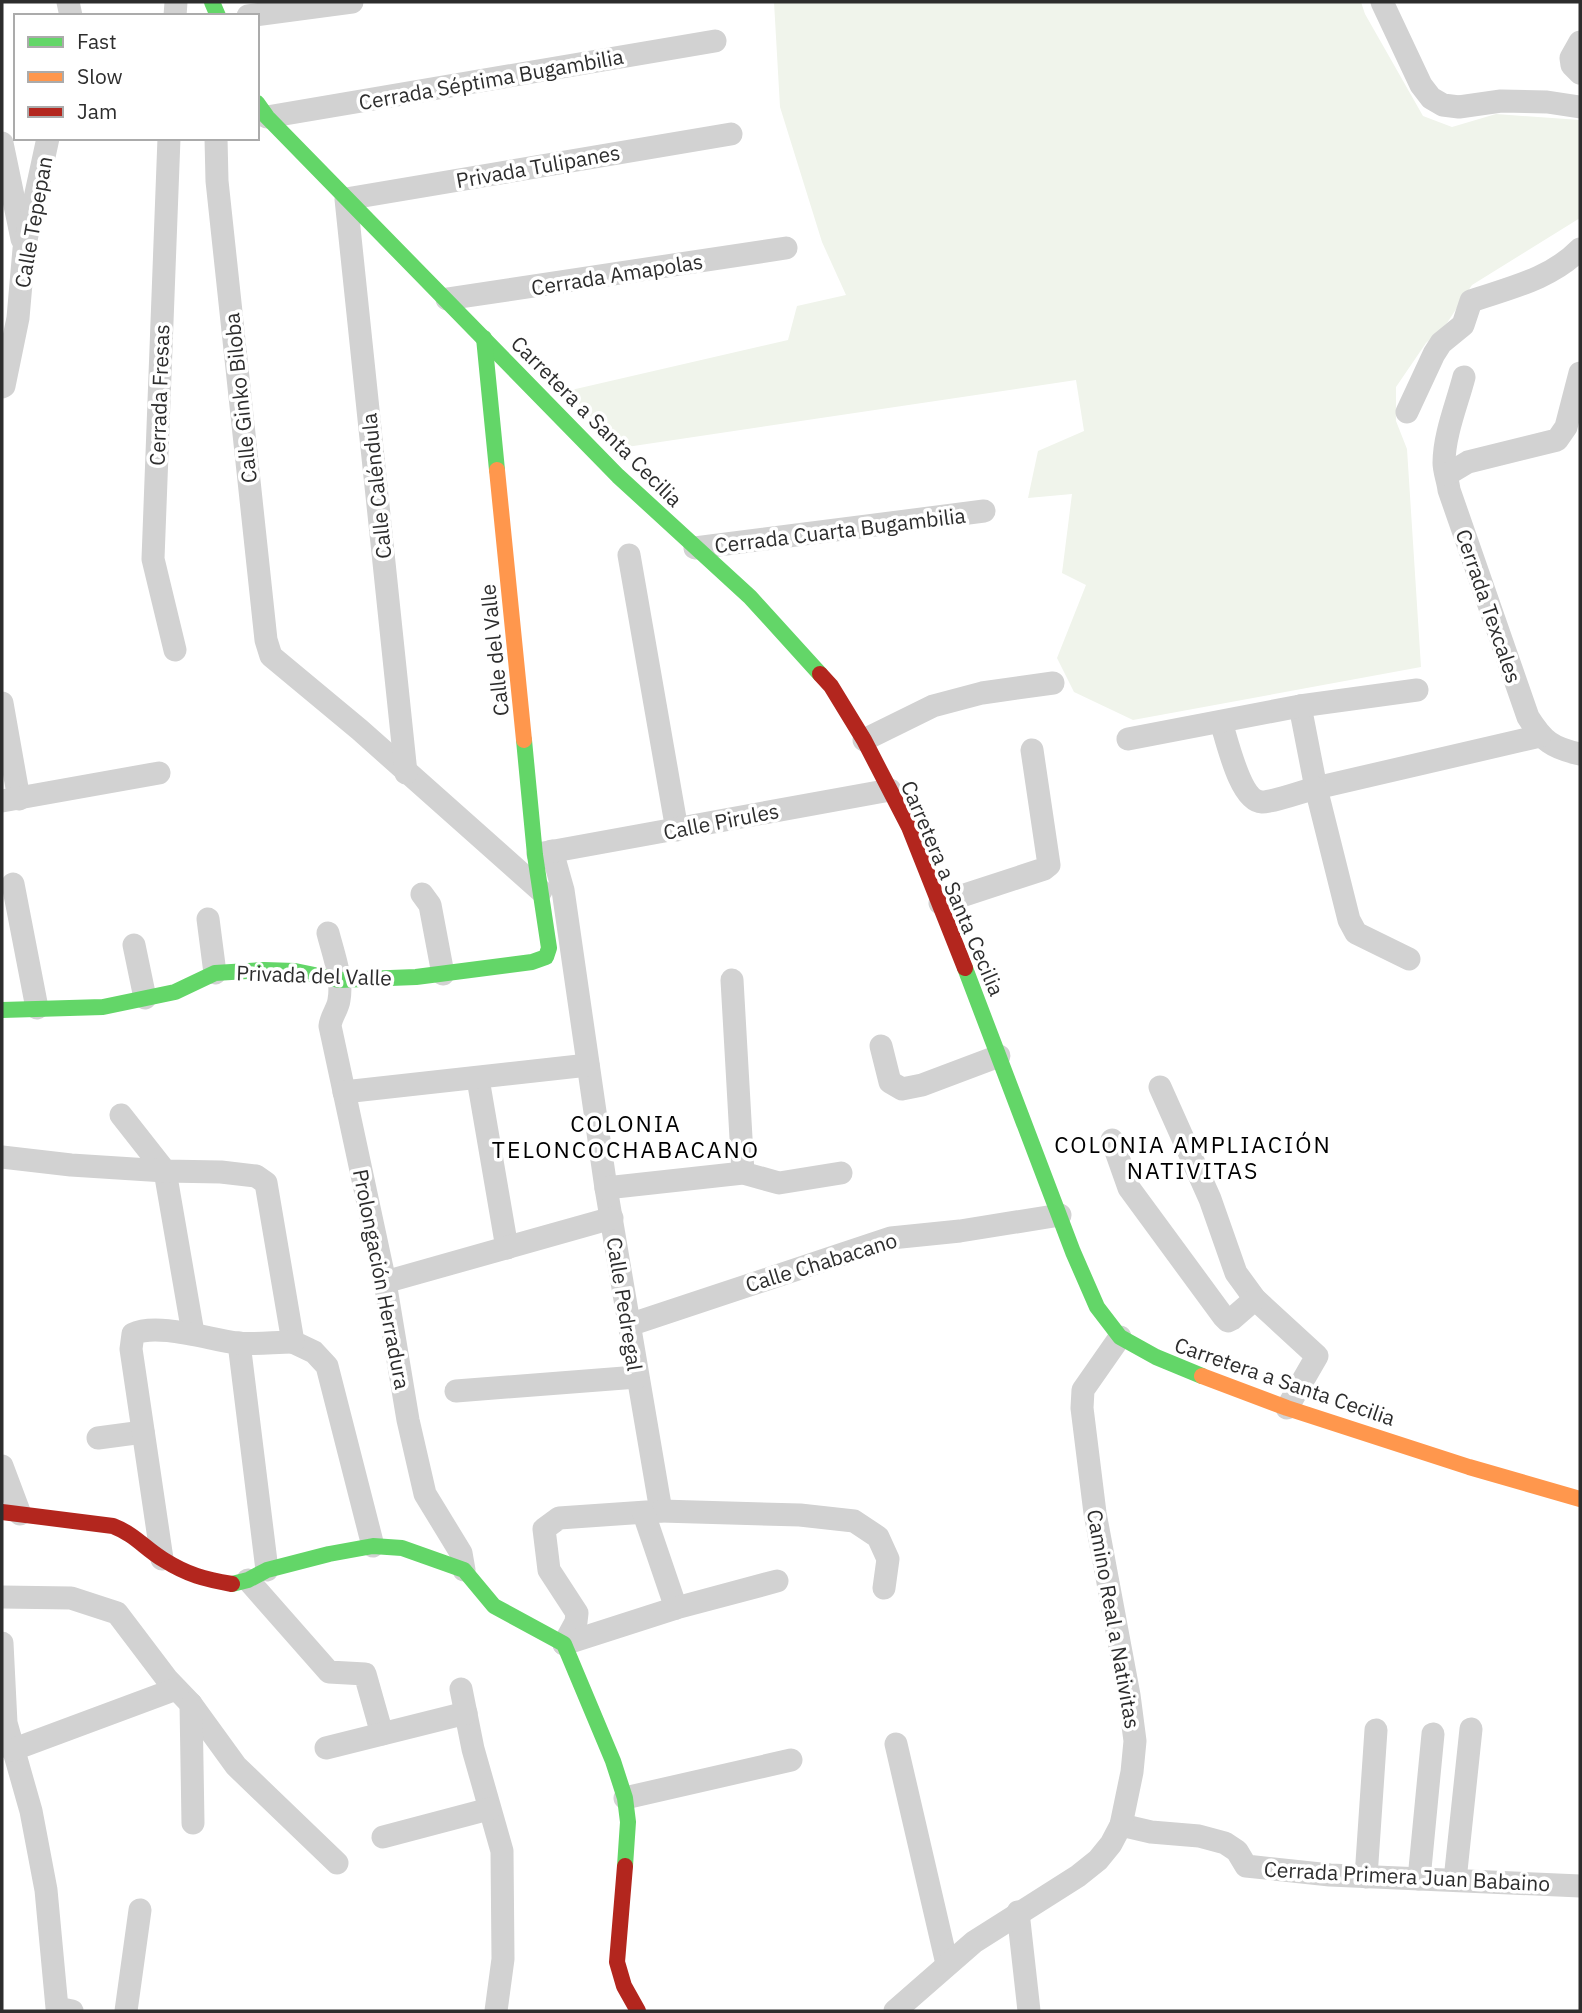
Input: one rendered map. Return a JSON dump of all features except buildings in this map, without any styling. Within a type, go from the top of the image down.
[{"type":"street","points":[[259,15],[352,2]]},
{"type":"street","points":[[1382,2],[1421,85],[1431,99],[1443,105],[1459,107],[1502,101],[1547,102],[1580,107]]},
{"type":"street","name":"Cerrada Séptima Bugambilia","points":[[262,110],[715,41]]},
{"type":"street","points":[[1580,42],[1571,58],[1572,65],[1580,73]]},
{"type":"street","name":"Carretera a Santa Cecilia","points":[[262,110],[618,476],[750,597],[831,686],[864,740],[909,827],[1073,1252],[1097,1307],[1120,1337],[1167,1362],[1287,1408],[1469,1467],[1580,1499]]},
{"type":"street","name":"Privada Tulipanes","points":[[346,199],[731,134]]},
{"type":"street","name":"Calle Tepepan","points":[[2,387],[18,318],[24,249],[48,140]]},
{"type":"street","name":"Cerrada Fresas","points":[[170,140],[153,559],[175,650]]},
{"type":"street","name":"Calle Ginko Biloba","points":[[216,140],[220,209],[266,640],[271,656],[407,773]]},
{"type":"street","points":[[2,143],[24,249]]},
{"type":"street","name":"Calle Caléndula","points":[[346,199],[407,773]]},
{"type":"street","name":"Cerrada Amapolas","points":[[447,299],[786,248]]},
{"type":"street","points":[[1408,412],[1434,354],[1441,343],[1463,325],[1471,301],[1546,275],[1572,258],[1580,249]]},
{"type":"street","name":"Calle del Valle","points":[[484,338],[544,853],[541,891],[548,948],[546,957]]},
{"type":"street","points":[[1448,474],[1468,461],[1557,440],[1566,427],[1580,373]]},
{"type":"street","name":"Cerrada Texcales","points":[[1464,377],[1444,466],[1448,474],[1449,490],[1528,717],[1540,736]]},
{"type":"street","name":"Cerrada Cuarta Bugambilia","points":[[695,548],[984,511]]},
{"type":"street","points":[[629,555],[677,830]]},
{"type":"street","points":[[864,740],[933,706],[982,693],[1053,683]]},
{"type":"street","points":[[1128,738],[1300,706],[1417,690]]},
{"type":"street","points":[[2,703],[10,800],[159,773]]},
{"type":"street","points":[[1300,706],[1316,788],[1349,920],[1356,933],[1409,959]]},
{"type":"street","points":[[1221,722],[1241,784],[1253,799],[1263,802],[1540,736],[1554,747],[1580,754]]},
{"type":"street","points":[[940,903],[1044,869],[1049,864],[1032,750]]},
{"type":"street","points":[[407,773],[541,891]]},
{"type":"street","name":"Calle Pirules","points":[[544,853],[890,789]]},
{"type":"street","name":"Calle Pedregal","points":[[544,853],[563,890],[606,1188],[637,1377],[653,1512],[676,1608]]},
{"type":"street","points":[[13,884],[37,1008]]},
{"type":"street","points":[[422,894],[430,905],[443,974]]},
{"type":"street","points":[[208,919],[215,973]]},
{"type":"street","points":[[328,933],[339,980]]},
{"type":"street","points":[[134,945],[145,998]]},
{"type":"street","name":"Privada del Valle","points":[[2,1010],[103,1007],[176,992],[215,973],[295,971],[339,980],[443,974],[532,962],[546,957]]},
{"type":"street","name":"Prolongación Herradura","points":[[339,980],[340,999],[330,1026],[385,1282],[408,1420],[425,1494],[460,1553],[464,1570]]},
{"type":"street","points":[[732,980],[743,1173]]},
{"type":"street","points":[[881,1046],[890,1082],[902,1089],[999,1056]]},
{"type":"street","points":[[344,1092],[588,1065]]},
{"type":"street","points":[[478,1079],[508,1248]]},
{"type":"street","points":[[1160,1087],[1210,1199],[1236,1273],[1255,1299],[1317,1356],[1287,1408]]},
{"type":"street","points":[[121,1115],[165,1171],[192,1333]]},
{"type":"street","points":[[1112,1140],[1129,1188],[1223,1316],[1228,1321],[1255,1299]]},
{"type":"street","points":[[2,1157],[71,1166],[221,1172],[256,1176],[266,1183],[293,1342]]},
{"type":"street","points":[[606,1188],[743,1173],[779,1182],[841,1173]]},
{"type":"street","name":"Calle Chabacano","points":[[629,1325],[891,1238],[960,1231],[1060,1214]]},
{"type":"street","points":[[385,1282],[612,1218]]},
{"type":"street","points":[[162,1559],[131,1349],[133,1334],[141,1330],[192,1333],[239,1343],[293,1342],[314,1352],[327,1366],[373,1546]]},
{"type":"street","name":"Camino Real a Nativitas","points":[[895,2011],[947,1964],[1018,1912],[1079,1876],[1098,1860],[1121,1825],[1132,1772],[1135,1741],[1095,1513],[1082,1408],[1083,1390],[1120,1337]]},
{"type":"street","points":[[239,1343],[257,1575],[329,1672],[365,1674],[383,1734]]},
{"type":"street","points":[[456,1391],[637,1377]]},
{"type":"street","points":[[98,1438],[144,1432]]},
{"type":"street","points":[[2,1465],[11,1513],[113,1526],[129,1532],[162,1559],[198,1578],[232,1584],[318,1557],[373,1546],[402,1548],[464,1570],[494,1606],[564,1644],[613,1761],[625,1798],[628,1822],[617,1962],[624,1986],[638,2011]]},
{"type":"street","points":[[564,1644],[576,1622],[577,1613],[549,1570],[544,1529],[559,1518],[653,1512],[800,1515],[854,1521],[877,1537],[888,1559],[884,1588]]},
{"type":"street","points":[[564,1644],[676,1608],[777,1581]]},
{"type":"street","points":[[2,1597],[71,1598],[117,1613],[236,1766],[337,1863]]},
{"type":"street","points":[[2,1643],[6,1723],[31,1811],[46,1890],[57,2008],[72,2011]]},
{"type":"street","points":[[461,1689],[473,1749],[502,1851],[503,1959],[496,2011]]},
{"type":"street","points":[[12,1750],[183,1696]]},
{"type":"street","points":[[183,1696],[193,1823]]},
{"type":"street","points":[[326,1748],[466,1713]]},
{"type":"street","points":[[1455,1880],[1471,1729]]},
{"type":"street","points":[[1366,1877],[1376,1730]]},
{"type":"street","points":[[1419,1879],[1433,1734]]},
{"type":"street","points":[[896,1744],[947,1964]]},
{"type":"street","points":[[625,1798],[791,1760]]},
{"type":"street","points":[[383,1838],[489,1809]]},
{"type":"street","name":"Cerrada Primera Juan Babaino","points":[[1121,1825],[1151,1832],[1199,1836],[1225,1843],[1237,1851],[1246,1866],[1366,1877],[1580,1886]]},
{"type":"street","points":[[126,2011],[140,1910]]},
{"type":"street","points":[[1018,1912],[1029,2011]]},
{"type":"shaded area","points":[[774,2],[1361,2],[1365,14],[1423,116],[1452,127],[1496,114],[1580,120],[1580,218],[1472,285],[1447,323],[1426,343],[1396,387],[1396,421],[1407,449],[1421,667],[1133,720],[1074,692],[1057,658],[1086,585],[1062,573],[1072,494],[1028,498],[1038,451],[1084,431],[1076,380],[620,448],[567,391],[788,340],[797,306],[846,295],[822,242],[780,107]]},
{"type":"traffic: fast","points":[[212,2],[217,14]]},
{"type":"traffic: fast","points":[[259,106],[618,476],[750,597],[820,674]]},
{"type":"traffic: fast","points":[[484,338],[497,470]]},
{"type":"traffic: fast","points":[[2,1010],[103,1007],[175,992],[215,973],[295,971],[339,980],[416,977],[532,962],[546,957],[549,948],[535,855],[524,740]]},
{"type":"traffic: fast","points":[[965,968],[1073,1252],[1097,1307],[1120,1337],[1156,1357],[1202,1376]]},
{"type":"traffic: fast","points":[[232,1584],[248,1580],[267,1570],[373,1546],[402,1548],[464,1570],[494,1606],[564,1644],[613,1761],[625,1798],[628,1822],[625,1866]]},
{"type":"traffic: slow","points":[[497,470],[524,740]]},
{"type":"traffic: slow","points":[[1202,1376],[1287,1408],[1469,1467],[1580,1499]]},
{"type":"traffic: jam","points":[[820,674],[831,686],[864,740],[909,827],[965,968]]},
{"type":"traffic: jam","points":[[2,1512],[113,1526],[189,1573],[232,1584]]},
{"type":"traffic: jam","points":[[625,1866],[617,1962],[624,1986],[638,2011]]},
{"type":"district","name":"COLONIA TELONCOCHABACANO","points":[[626,1136]]},
{"type":"district","name":"COLONIA AMPLIACIÓN NATIVITAS","points":[[1193,1157]]}]
